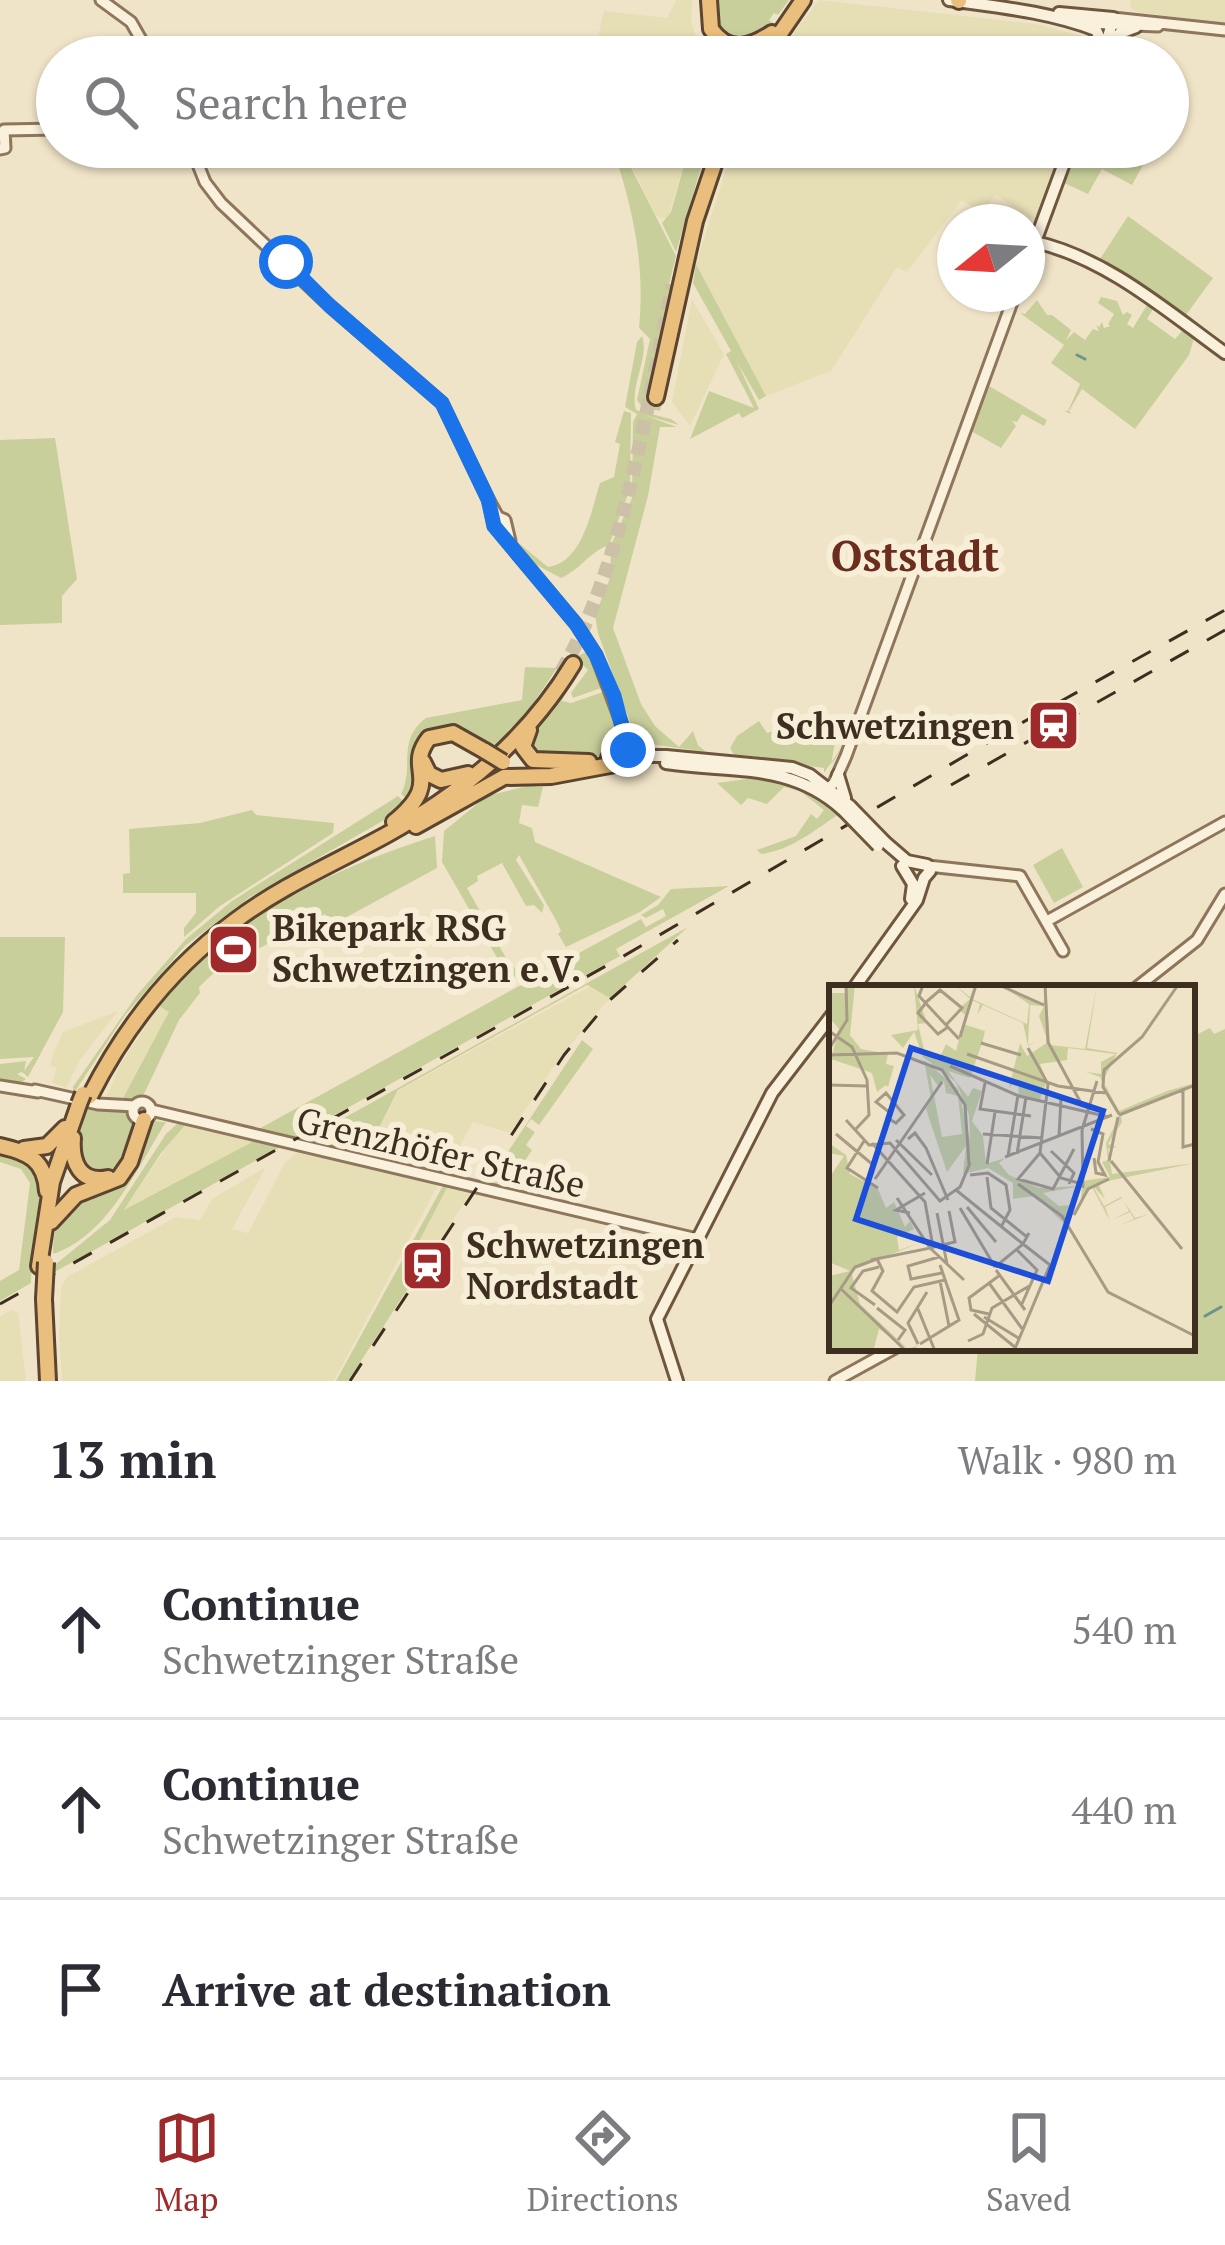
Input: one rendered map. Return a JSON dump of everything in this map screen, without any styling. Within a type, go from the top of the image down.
[{"type":"highway","points":[[706,0],[711,29],[718,36]]},
{"type":"highway","points":[[706,0],[706,31],[710,36]]},
{"type":"highway","points":[[770,36],[799,0]]},
{"type":"highway","points":[[774,36],[799,0]]},
{"type":"highway","points":[[767,36],[772,33]]},
{"type":"highway","points":[[673,285],[693,204],[708,168]]},
{"type":"highway","points":[[656,397],[710,168]]},
{"type":"highway","points":[[42,1264],[84,1100],[132,1013],[201,939],[268,891],[394,822],[468,774],[518,727],[567,668],[523,745],[531,759],[542,763],[589,762]]},
{"type":"highway","points":[[0,1145],[46,1147],[72,1120],[134,1023],[201,949],[265,901],[466,784],[533,721]]},
{"type":"highway","points":[[394,822],[420,797],[421,752],[432,736],[453,733],[528,776]]},
{"type":"highway","points":[[468,774],[448,781],[433,777],[423,761],[428,743],[437,736],[451,735],[484,752]]},
{"type":"highway","points":[[382,837],[431,820],[501,778],[528,776],[622,752]]},
{"type":"highway","points":[[502,763],[542,771],[622,752]]},
{"type":"highway","points":[[73,1138],[73,1160],[79,1171],[91,1179],[105,1179],[121,1169],[142,1114]]},
{"type":"highway","points":[[51,1222],[76,1195],[112,1182],[124,1172],[142,1114]]},
{"type":"highway","points":[[47,1203],[72,1120]]},
{"type":"highway","points":[[0,1145],[26,1154],[40,1165],[46,1180],[41,1301],[45,1381]]},
{"type":"main road","points":[[955,0],[1112,22],[1108,36]]},
{"type":"main road","points":[[1038,12],[1080,23],[1098,36]]},
{"type":"main road","points":[[1117,36],[1136,26]]},
{"type":"main road","points":[[1045,224],[1063,168]]},
{"type":"main road","points":[[1045,242],[1135,290],[1225,353]]},
{"type":"main road","points":[[622,752],[772,765],[809,775],[837,772],[846,808]]},
{"type":"main road","points":[[622,752],[784,775],[826,789]]},
{"type":"main road","points":[[809,775],[881,844],[919,870]]},
{"type":"main road","points":[[906,913],[919,870]]},
{"type":"main road","points":[[856,985],[916,900],[919,870]]},
{"type":"main road","points":[[676,1381],[656,1322],[772,1093],[829,1019]]},
{"type":"street","points":[[101,0],[131,22],[139,36]]},
{"type":"street","points":[[1112,22],[1168,25]]},
{"type":"street","points":[[1080,23],[1225,30]]},
{"type":"street","points":[[3,148],[4,130],[36,129]]},
{"type":"street","points":[[200,168],[208,186],[236,218],[442,403],[499,523],[591,645],[605,672],[620,720],[622,752]]},
{"type":"street","points":[[826,789],[851,739],[1009,312]]},
{"type":"street","points":[[1047,921],[1225,822]]},
{"type":"street","points":[[919,870],[1015,874],[1023,879],[1064,951]]},
{"type":"street","points":[[1140,985],[1197,940],[1225,894]]},
{"type":"street","name":"Grenzhöfer Straße","points":[[0,1086],[172,1116],[697,1239]]},
{"type":"street","points":[[836,1381],[890,1351]]},
{"type":"street","points":[[845,1381],[899,1351]]},
{"type":"shaded area","points":[[676,0],[692,0],[696,36],[598,36],[604,11],[667,18]]},
{"type":"shaded area","points":[[819,0],[1036,24],[1082,36],[792,36]]},
{"type":"shaded area","points":[[1130,0],[1225,0],[1225,24],[1138,12],[1131,8]]},
{"type":"shaded area","points":[[632,168],[683,168],[668,217],[655,214]]},
{"type":"shaded area","points":[[726,168],[1058,168],[1045,204],[1010,204],[996,195],[988,204],[962,200],[937,204],[937,233],[907,272],[897,267],[831,371],[766,396],[696,264]]},
{"type":"shaded area","points":[[692,299],[724,354],[690,426],[672,402]]},
{"type":"shaded area","points":[[589,987],[610,998],[560,1057],[510,1133],[473,1122],[445,1173],[365,1156],[399,1090]]},
{"type":"shaded area","points":[[159,1006],[170,1011],[122,1100],[110,1099],[107,1096],[120,1065]]},
{"type":"shaded area","points":[[118,1011],[80,1060],[66,1088],[52,1082],[57,1068],[50,1065],[63,1032]]},
{"type":"shaded area","points":[[186,1124],[258,1139],[123,1212],[175,1134]]},
{"type":"shaded area","points":[[296,1153],[438,1179],[439,1183],[334,1381],[62,1381],[61,1287],[67,1277],[176,1217],[200,1220],[212,1199],[266,1167],[232,1229],[248,1233],[285,1163]]},
{"type":"shaded area","points":[[450,1182],[474,1188],[416,1276],[404,1269]]},
{"type":"shaded area","points":[[12,1310],[18,1313],[26,1381],[0,1381],[0,1316]]},
{"type":"green space","points":[[712,0],[789,0],[778,15],[774,13],[769,20],[773,23],[761,36],[720,36]]},
{"type":"green space","points":[[619,168],[631,168],[676,256],[669,284],[675,287],[687,267],[717,168],[723,168],[699,242],[660,411],[642,407],[637,400],[650,339],[639,328],[640,283]]},
{"type":"green space","points":[[683,168],[701,168],[676,252],[662,223],[671,212]]},
{"type":"green space","points":[[1068,168],[1141,168],[1132,185],[1102,169],[1088,194],[1062,182]]},
{"type":"green space","points":[[1128,216],[1213,278],[1186,315],[1098,262]]},
{"type":"green space","points":[[696,264],[766,396],[759,400],[737,362],[759,409],[742,418],[739,413],[690,439],[709,391],[754,408],[726,354],[731,351],[693,283]]},
{"type":"green space","points":[[1101,297],[1117,301],[1123,315],[1132,315],[1127,324],[1133,328],[1147,305],[1153,309],[1147,319],[1175,339],[1182,331],[1155,310],[1194,338],[1189,355],[1135,429],[1082,389],[1071,414],[1064,411],[1080,384],[1051,363],[1064,345],[1020,313],[1045,312],[1071,330],[1066,340],[1074,332],[1085,340],[1093,329],[1099,331],[1096,325],[1110,326],[1114,314],[1098,303]]},
{"type":"green space","points":[[642,336],[636,410],[679,425],[644,415],[677,427],[660,427],[648,496],[613,628],[641,704],[655,726],[679,747],[693,731],[706,752],[637,742],[595,615],[610,578],[611,545],[632,498],[637,414],[625,407]]},
{"type":"green space","points":[[989,386],[1047,420],[1044,426],[1022,414],[1017,422],[1012,421],[1016,426],[1001,448],[971,431]]},
{"type":"green space","points":[[624,411],[631,413],[630,489],[609,545],[561,578],[531,562],[515,540],[548,567],[570,556],[584,534],[600,483],[614,477],[620,444],[615,442]]},
{"type":"green space","points":[[55,438],[77,579],[62,596],[62,623],[0,625],[0,440]]},
{"type":"green space","points":[[586,652],[593,656],[604,687],[573,698],[571,693],[588,670],[579,661],[564,672],[557,668],[522,720],[489,750],[459,733],[426,737],[413,804],[401,794],[411,736],[426,718],[522,700],[525,667],[555,668]]},
{"type":"green space","points":[[574,673],[562,701],[571,703],[606,691],[614,715],[608,756],[534,759],[526,738]]},
{"type":"green space","points":[[759,721],[767,733],[823,721],[829,739],[836,737],[824,773],[824,768],[735,756],[730,748],[737,736]]},
{"type":"green space","points":[[761,777],[803,789],[839,814],[792,844],[761,854],[757,850],[796,836],[811,814],[817,819],[824,810],[800,791],[784,787],[767,804],[748,798],[741,805],[717,783]]},
{"type":"green space","points":[[543,787],[538,807],[522,805],[519,823],[532,828],[535,842],[661,897],[566,947],[519,855],[516,860],[544,905],[542,913],[534,905],[526,906],[502,863],[477,876],[478,881],[467,888],[518,972],[518,979],[511,982],[442,862],[444,831],[487,796]]},
{"type":"green space","points":[[398,796],[407,805],[400,811],[250,897],[185,946],[125,1015],[74,1093],[73,1087],[137,995],[186,939],[232,901]]},
{"type":"green space","points":[[252,810],[256,815],[334,823],[333,833],[220,906],[184,937],[184,928],[196,913],[196,893],[123,893],[123,874],[130,873],[129,829],[200,823]]},
{"type":"green space","points":[[435,836],[437,868],[332,925],[325,914],[221,973],[216,971],[199,987],[200,993],[179,1020],[144,1094],[122,1100],[169,1012],[159,1006],[216,946],[299,892]]},
{"type":"green space","points":[[1062,848],[1083,887],[1054,903],[1033,865]]},
{"type":"green space","points":[[729,886],[616,949],[620,956],[290,1140],[255,1131],[641,919],[646,927],[666,916],[663,909],[646,918],[641,915],[671,889]]},
{"type":"green space","points":[[688,927],[610,998],[587,985],[398,1090],[365,1156],[299,1143]]},
{"type":"green space","points":[[0,937],[65,937],[63,1012],[28,1077],[17,1074],[26,1079],[19,1084],[0,1083],[0,1064],[26,1061],[24,1071],[34,1057],[0,1059]]},
{"type":"green space","points":[[1210,1028],[1214,1034],[1225,1029],[1225,1381],[975,1381],[978,1351],[1195,1351],[1195,1036]]},
{"type":"green space","points":[[582,1040],[593,1049],[539,1125],[531,1119],[526,1126],[535,1132],[526,1145],[532,1150],[506,1189],[486,1185]]},
{"type":"green space","points":[[88,1106],[129,1113],[134,1121],[123,1159],[109,1175],[87,1173],[76,1148]]},
{"type":"green space","points":[[152,1121],[166,1122],[119,1198],[90,1232],[53,1254],[63,1212],[110,1186]]},
{"type":"green space","points":[[177,1124],[186,1124],[124,1210],[258,1139],[284,1145],[51,1274],[51,1268],[110,1220]]},
{"type":"green space","points":[[0,1149],[20,1157],[32,1170],[40,1204],[31,1283],[0,1301],[0,1281],[19,1270],[30,1183],[21,1169],[0,1162]]},
{"type":"green space","points":[[445,1182],[450,1182],[405,1268],[416,1276],[348,1381],[336,1381]]},
{"type":"waterway","points":[[1077,355],[1085,359]]},
{"type":"waterway","points":[[1205,1316],[1221,1307]]},
{"type":"tunnel","points":[[561,672],[602,583],[617,534],[673,285]]},
{"type":"railway","points":[[0,1304],[622,957],[1009,730],[1225,610]]},
{"type":"railway","points":[[951,785],[1225,630]]},
{"type":"railway","points":[[350,1381],[564,1055],[611,999],[678,940]]},
{"type":"place","name":"Schwetzingen","points":[[1053,726]]},
{"type":"place","name":"Bikepark RSG Schwetzingen e.V.","points":[[233,949]]},
{"type":"place","name":"Schwetzingen Nordstadt","points":[[427,1266]]},
{"type":"district","name":"Oststadt","points":[[915,556]]},
{"type":"route","points":[[286,262],[442,403],[488,499],[494,526],[596,655],[614,696],[628,750]]}]
